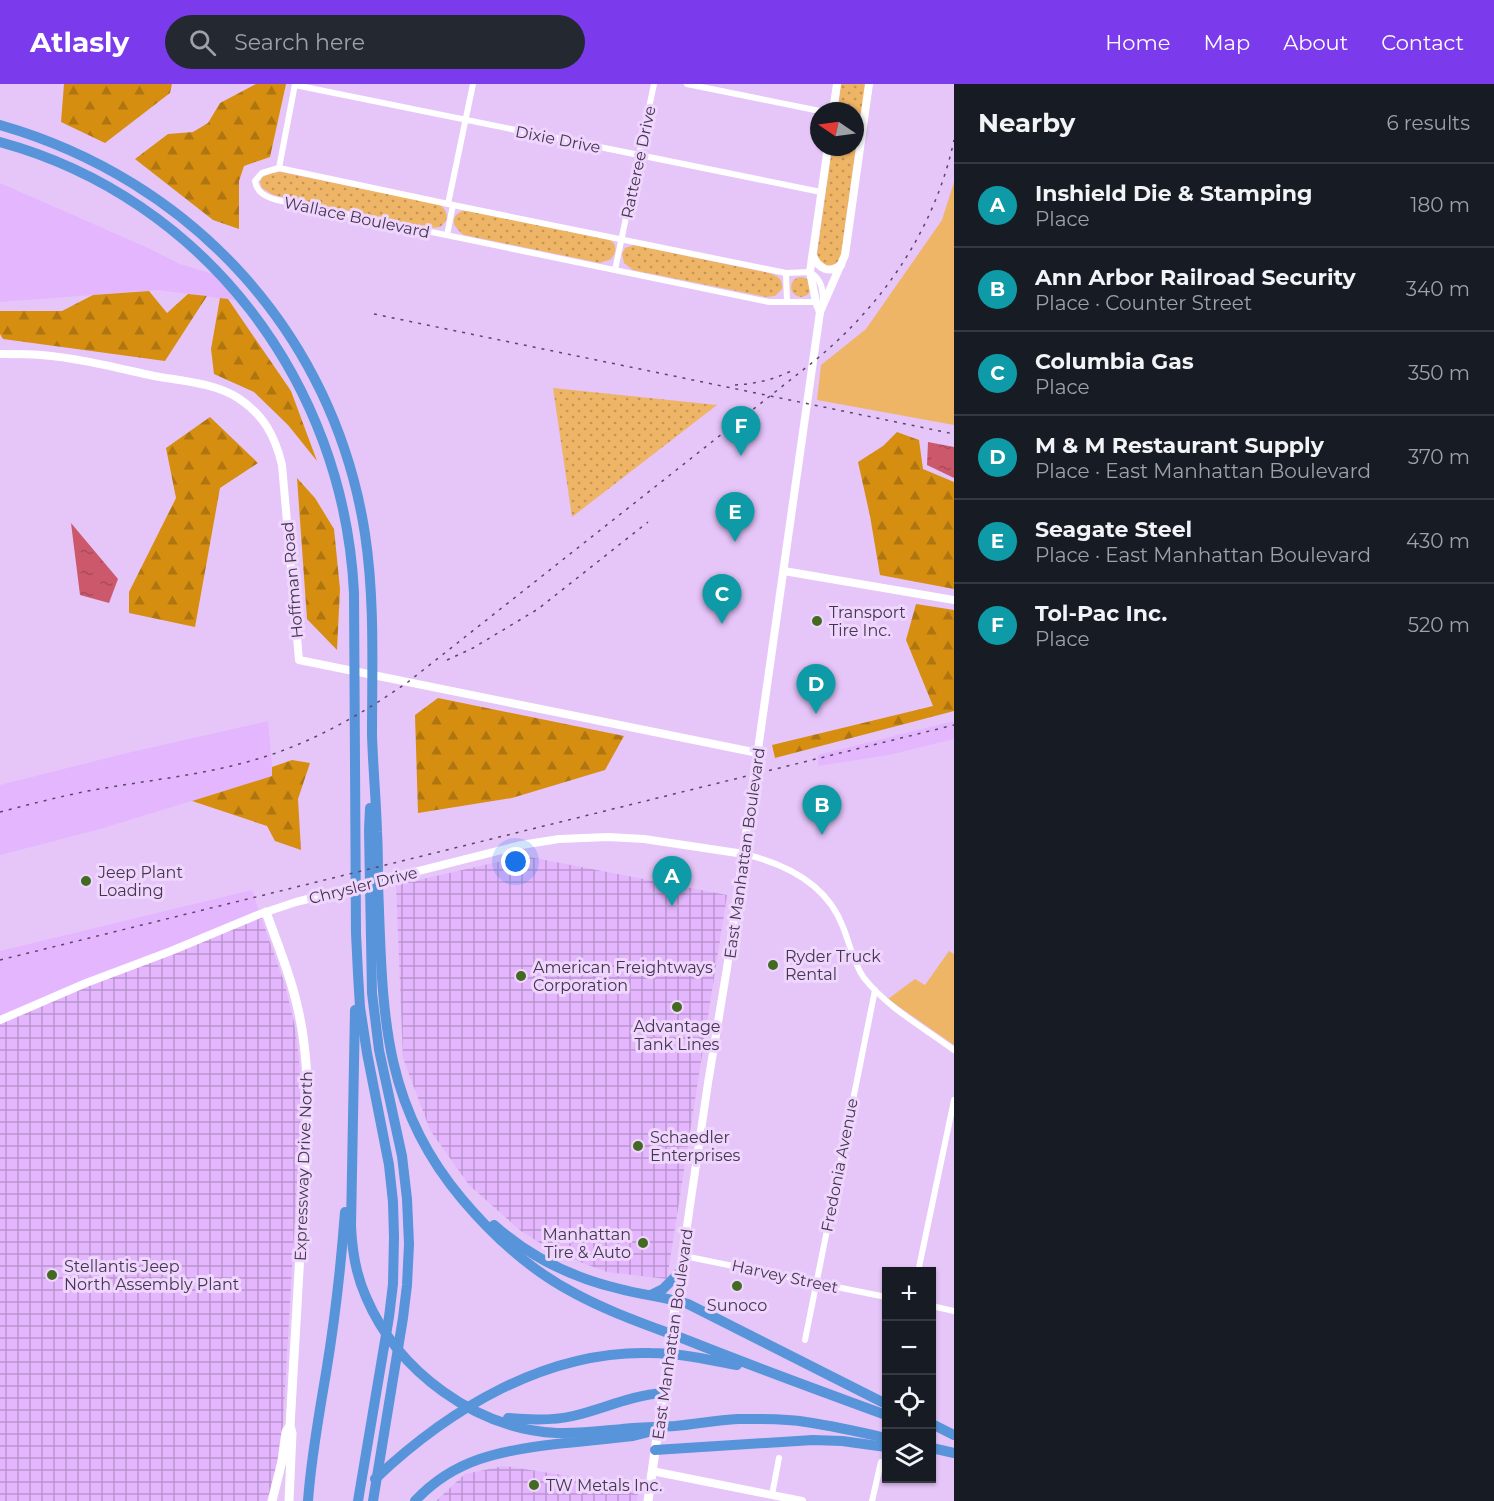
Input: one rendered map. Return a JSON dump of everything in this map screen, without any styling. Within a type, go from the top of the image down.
[{"type":"highway","points":[[0,125],[60,145],[118,174],[172,209],[206,237],[254,288],[280,322],[314,378],[336,426],[350,467],[368,550],[371,604],[375,910],[373,1006],[379,1050],[402,1156],[408,1212],[408,1271],[373,1501]]},
{"type":"highway","points":[[0,142],[55,162],[109,188],[145,210],[196,252],[230,285],[282,355],[321,434],[335,475],[352,560],[358,974],[364,1038],[387,1153],[394,1223],[394,1262],[389,1317],[357,1501]]},
{"type":"highway","points":[[375,910],[384,1008],[390,1050],[401,1094],[421,1140],[446,1178],[495,1234],[527,1263],[554,1282],[592,1303],[761,1370],[882,1414]]},
{"type":"highway","points":[[358,974],[355,1007],[352,1173],[352,1232],[355,1260],[361,1284],[376,1317],[399,1351],[426,1378],[464,1404],[489,1416],[525,1428],[554,1432],[582,1433],[736,1419],[806,1422],[882,1437]]},
{"type":"highway","points":[[401,1094],[427,1141],[450,1175],[477,1208],[507,1236],[546,1262],[577,1276],[620,1289],[676,1301],[702,1311],[882,1402]]},
{"type":"highway","points":[[308,1501],[314,1442],[339,1285],[347,1188],[352,1173]]},
{"type":"highway","points":[[651,1295],[663,1289],[681,1271]]},
{"type":"highway","points":[[357,1501],[389,1466],[439,1426],[493,1392],[568,1362],[632,1353],[664,1353],[761,1370]]},
{"type":"highway","points":[[489,1416],[534,1420],[555,1419],[578,1415],[640,1396],[663,1393]]},
{"type":"highway","points":[[415,1501],[430,1487],[457,1469],[494,1454],[522,1448],[633,1436],[675,1425]]},
{"type":"highway","points":[[936,1426],[954,1435]]},
{"type":"highway","points":[[936,1430],[954,1435]]},
{"type":"highway","points":[[656,1445],[813,1440],[882,1446]]},
{"type":"highway","points":[[936,1450],[952,1452]]},
{"type":"main road","name":"Expressway Drive North","points":[[266,912],[297,1004],[308,1085],[290,1426],[292,1433],[289,1501]]},
{"type":"main road","name":"East Manhattan Boulevard","points":[[648,1501],[676,1301]]},
{"type":"main road","name":"Expressway Drive North","points":[[272,1501],[282,1461],[286,1432],[290,1426]]},
{"type":"street","points":[[279,168],[295,84]]},
{"type":"street","name":"Dixie Drive","points":[[295,84],[821,192]]},
{"type":"street","points":[[447,235],[473,84]]},
{"type":"street","name":"Ratteree Drive","points":[[615,270],[654,84]]},
{"type":"street","points":[[687,84],[810,109]]},
{"type":"street","points":[[834,102],[837,84]]},
{"type":"street","name":"East Manhattan Boulevard","points":[[864,108],[869,84]]},
{"type":"street","name":"East Manhattan Boulevard","points":[[820,306],[810,272],[827,156]]},
{"type":"street","name":"East Manhattan Boulevard","points":[[676,1301],[744,854],[820,306],[845,255],[856,156]]},
{"type":"street","name":"Wallace Boulevard","points":[[810,272],[786,273],[279,168],[262,173],[255,181],[260,192],[270,198],[769,302],[820,306]]},
{"type":"street","points":[[812,255],[820,267],[831,270],[841,265]]},
{"type":"street","points":[[786,273],[787,302]]},
{"type":"street","name":"Hoffman Road","points":[[0,354],[66,358],[195,383],[228,392],[255,412],[272,434],[282,465],[298,660],[758,753]]},
{"type":"street","points":[[784,571],[954,600]]},
{"type":"street","name":"Chrysler Drive","points":[[0,1020],[86,983],[266,912],[296,902],[520,845],[559,839],[609,837],[644,839],[744,854]]},
{"type":"street","points":[[744,854],[759,858],[809,880],[827,897],[839,916],[856,964],[874,990],[954,1050]]},
{"type":"street","name":"Fredonia Avenue","points":[[805,1340],[874,990]]},
{"type":"street","points":[[919,1267],[954,1100]]},
{"type":"street","name":"Harvey Street","points":[[684,1256],[882,1296]]},
{"type":"street","points":[[936,1307],[954,1311]]},
{"type":"street","points":[[771,1495],[779,1458]]},
{"type":"street","points":[[872,1501],[881,1462]]},
{"type":"street","points":[[652,1471],[802,1501]]},
{"type":"shaded area","points":[[841,84],[866,84],[863,102],[839,102]]},
{"type":"shaded area","points":[[831,156],[855,156],[841,255],[836,263],[827,267],[818,259]]},
{"type":"shaded area","points":[[281,172],[439,204],[446,211],[446,221],[440,227],[431,228],[273,195],[262,188],[260,182],[262,177]]},
{"type":"shaded area","points":[[954,182],[954,425],[817,400],[821,365],[866,329],[942,220]]},
{"type":"shaded area","points":[[0,183],[180,264],[220,276],[242,301],[158,290],[0,302]]},
{"type":"shaded area","points":[[462,211],[610,240],[614,244],[615,252],[611,259],[600,263],[464,235],[454,223],[455,217]]},
{"type":"shaded area","points":[[634,245],[769,273],[779,278],[782,289],[775,296],[767,297],[633,270],[624,263],[622,254],[625,248]]},
{"type":"shaded area","points":[[801,277],[808,280],[811,287],[808,294],[801,297],[794,294],[791,287],[794,280]]},
{"type":"shaded area","points":[[553,388],[717,405],[572,517]]},
{"type":"shaded area","points":[[268,721],[273,776],[100,829],[0,855],[0,785]]},
{"type":"shaded area","points":[[954,721],[954,739],[889,755],[818,766],[818,755]]},
{"type":"shaded area","points":[[524,856],[727,895],[667,1279],[607,1272],[556,1253],[521,1231],[469,1185],[430,1130],[403,1058],[396,885]]},
{"type":"shaded area","points":[[252,890],[260,914],[0,1020],[0,951]]},
{"type":"shaded area","points":[[260,914],[285,985],[294,1022],[299,1057],[301,1113],[283,1424],[269,1501],[0,1501],[0,1020]]},
{"type":"shaded area","points":[[949,951],[954,954],[954,1045],[888,999],[915,979],[925,985]]},
{"type":"shaded area","points":[[504,1466],[639,1487],[637,1501],[436,1501],[465,1474]]},
{"type":"green space","points":[[64,84],[172,84],[170,93],[105,143],[61,122]]},
{"type":"green space","points":[[256,84],[286,84],[270,157],[244,166],[239,181],[239,229],[213,220],[135,159],[168,134],[193,132],[208,123],[220,103]]},
{"type":"green space","points":[[149,291],[167,313],[188,294],[207,296],[165,361],[3,339],[0,334],[0,311],[62,311],[93,295]]},
{"type":"green space","points":[[220,298],[228,299],[291,391],[317,461],[288,425],[254,392],[214,374],[211,349]]},
{"type":"green space","points":[[210,417],[258,463],[220,488],[195,627],[129,613],[129,592],[176,498],[166,448]]},
{"type":"green space","points":[[897,432],[919,440],[923,469],[954,482],[954,589],[880,575],[858,462],[883,446]]},
{"type":"green space","points":[[297,478],[315,498],[334,529],[340,589],[337,650],[307,619]]},
{"type":"green space","points":[[916,604],[954,610],[954,711],[775,758],[772,745],[933,706],[906,640]]},
{"type":"green space","points":[[438,698],[624,736],[605,770],[512,798],[418,813],[415,715]]},
{"type":"green space","points":[[292,760],[310,763],[298,799],[301,850],[275,841],[267,826],[192,801],[272,776],[272,767]]},
{"type":"water","points":[[928,442],[954,447],[954,478],[927,465]]},
{"type":"water","points":[[71,523],[118,579],[109,603],[80,595]]},
{"type":"railway","points":[[0,812],[93,790],[208,771],[276,753],[344,722],[408,682],[838,340],[862,316],[903,263],[934,204],[954,140]]},
{"type":"railway","points":[[374,314],[954,434]]},
{"type":"railway","points":[[735,385],[766,380],[795,369]]},
{"type":"railway","points":[[447,660],[473,648],[538,609],[648,522]]},
{"type":"railway","points":[[0,960],[954,725]]},
{"type":"place","name":"Tol-Pac Inc.","points":[[741,456]]},
{"type":"place","name":"Seagate Steel","points":[[735,542]]},
{"type":"place","name":"Transport Tire Inc.","points":[[817,621]]},
{"type":"place","name":"Columbia Gas","points":[[722,624]]},
{"type":"place","name":"M & M Restaurant Supply","points":[[816,714]]},
{"type":"place","name":"Ann Arbor Railroad Security","points":[[822,835]]},
{"type":"place","name":"Jeep Plant Loading","points":[[86,881]]},
{"type":"place","name":"Inshield Die & Stamping","points":[[672,906]]},
{"type":"place","name":"Ryder Truck Rental","points":[[773,965]]},
{"type":"place","name":"American Freightways Corporation","points":[[521,976]]},
{"type":"place","name":"Advantage Tank Lines","points":[[677,1007]]},
{"type":"place","name":"Schaedler Enterprises","points":[[638,1146]]},
{"type":"place","name":"Manhattan Tire & Auto","points":[[643,1243]]},
{"type":"place","name":"Stellantis Jeep North Assembly Plant","points":[[52,1275]]},
{"type":"place","name":"Sunoco","points":[[737,1286]]},
{"type":"place","name":"TW Metals Inc.","points":[[534,1485]]}]
